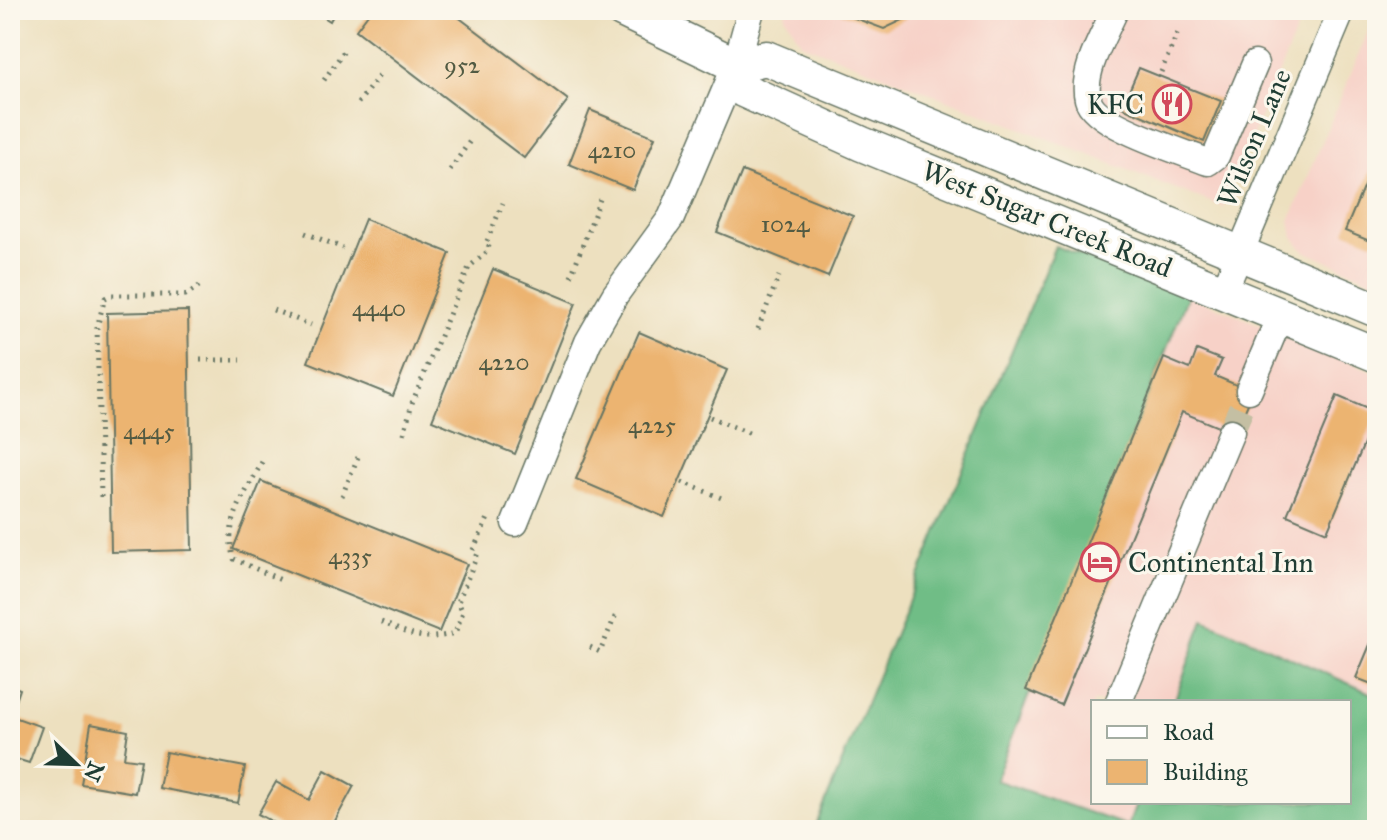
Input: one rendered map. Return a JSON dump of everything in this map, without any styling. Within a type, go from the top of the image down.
[{"type":"main road","points":[[622,10],[736,65]]},
{"type":"main road","name":"West Sugar Creek Road","points":[[1377,310],[766,58],[736,65],[743,90],[876,150],[1377,355]]},
{"type":"street","points":[[515,523],[588,342],[615,295],[671,218],[736,65],[751,10]]},
{"type":"street","points":[[1115,10],[1094,60],[1087,85],[1088,101],[1105,120],[1208,162],[1216,156],[1255,64]]},
{"type":"street","name":"Wilson Lane","points":[[1224,291],[1342,10]]},
{"type":"street","points":[[1249,390],[1281,314]]},
{"type":"street","points":[[1119,700],[1231,432]]},
{"type":"path","points":[[942,10],[952,13]]},
{"type":"path","points":[[1161,72],[1178,32]]},
{"type":"path","points":[[324,80],[346,48]]},
{"type":"path","points":[[358,103],[381,73]]},
{"type":"path","points":[[450,170],[472,138]]},
{"type":"path","points":[[571,276],[600,199]]},
{"type":"path","points":[[404,434],[412,403],[469,267],[487,252],[503,203]]},
{"type":"path","points":[[305,233],[343,248]]},
{"type":"path","points":[[758,329],[779,276]]},
{"type":"path","points":[[101,497],[97,327],[105,298],[111,295],[186,295],[199,286]]},
{"type":"path","points":[[273,310],[311,325]]},
{"type":"path","points":[[200,360],[241,360]]},
{"type":"path","points":[[710,417],[751,434]]},
{"type":"path","points":[[342,496],[358,457]]},
{"type":"path","points":[[262,462],[233,520],[228,541],[234,559],[283,581]]},
{"type":"path","points":[[682,482],[724,499]]},
{"type":"path","points":[[381,622],[432,639],[455,633],[463,612],[458,602],[491,512]]},
{"type":"path","points":[[590,647],[600,652],[617,612]]},
{"type":"shaded area","points":[[786,10],[1305,10],[1223,207],[801,43],[785,16]]},
{"type":"shaded area","points":[[1377,10],[1377,282],[1304,251],[1293,237],[1290,220]]},
{"type":"shaded area","points":[[1188,295],[1377,373],[1377,696],[1204,620],[1175,700],[1091,700],[1091,804],[1136,804],[1129,826],[994,780]]},
{"type":"green space","points":[[1055,246],[1188,295],[995,780],[1128,826],[1136,804],[1351,804],[1351,700],[1175,700],[1204,619],[1377,696],[1377,830],[814,830]]},
{"type":"building","points":[[313,10],[336,10],[330,21]]},
{"type":"building","points":[[371,10],[449,10],[568,100],[524,158],[356,30]]},
{"type":"building","points":[[833,10],[908,10],[905,19],[884,29]]},
{"type":"building","name":"KFC","points":[[1139,68],[1221,101],[1204,142],[1122,107]]},
{"type":"building","points":[[590,110],[655,137],[633,190],[569,164]]},
{"type":"building","points":[[1377,155],[1377,244],[1345,231]]},
{"type":"building","points":[[742,171],[853,216],[828,277],[717,232]]},
{"type":"building","points":[[365,219],[450,253],[393,396],[308,362]]},
{"type":"building","points":[[493,269],[576,303],[515,454],[432,420]]},
{"type":"building","points":[[188,311],[192,550],[111,552],[107,313]]},
{"type":"building","points":[[639,332],[727,370],[664,517],[576,479]]},
{"type":"building","name":"Continental Inn","points":[[1197,350],[1222,360],[1215,376],[1253,392],[1235,434],[1182,412],[1061,705],[1026,690],[1164,358],[1190,369]]},
{"type":"building","points":[[1337,396],[1377,413],[1327,532],[1287,515]]},
{"type":"building","points":[[261,481],[467,564],[439,632],[233,549]]},
{"type":"building","points":[[1377,628],[1377,686],[1356,678]]},
{"type":"building","points":[[10,685],[20,689],[11,716],[42,727],[29,763],[10,757]]},
{"type":"building","points":[[91,724],[128,731],[124,758],[141,760],[135,793],[81,784]]},
{"type":"building","points":[[166,752],[245,767],[238,803],[159,788]]},
{"type":"building","points":[[325,770],[354,786],[330,830],[287,830],[258,814],[276,782],[309,800]]},
{"type":"tunnel","points":[[1231,432],[1249,390]]},
{"type":"place","name":"KFC","points":[[1172,104]]},
{"type":"place","name":"Continental Inn","points":[[1100,562]]}]
